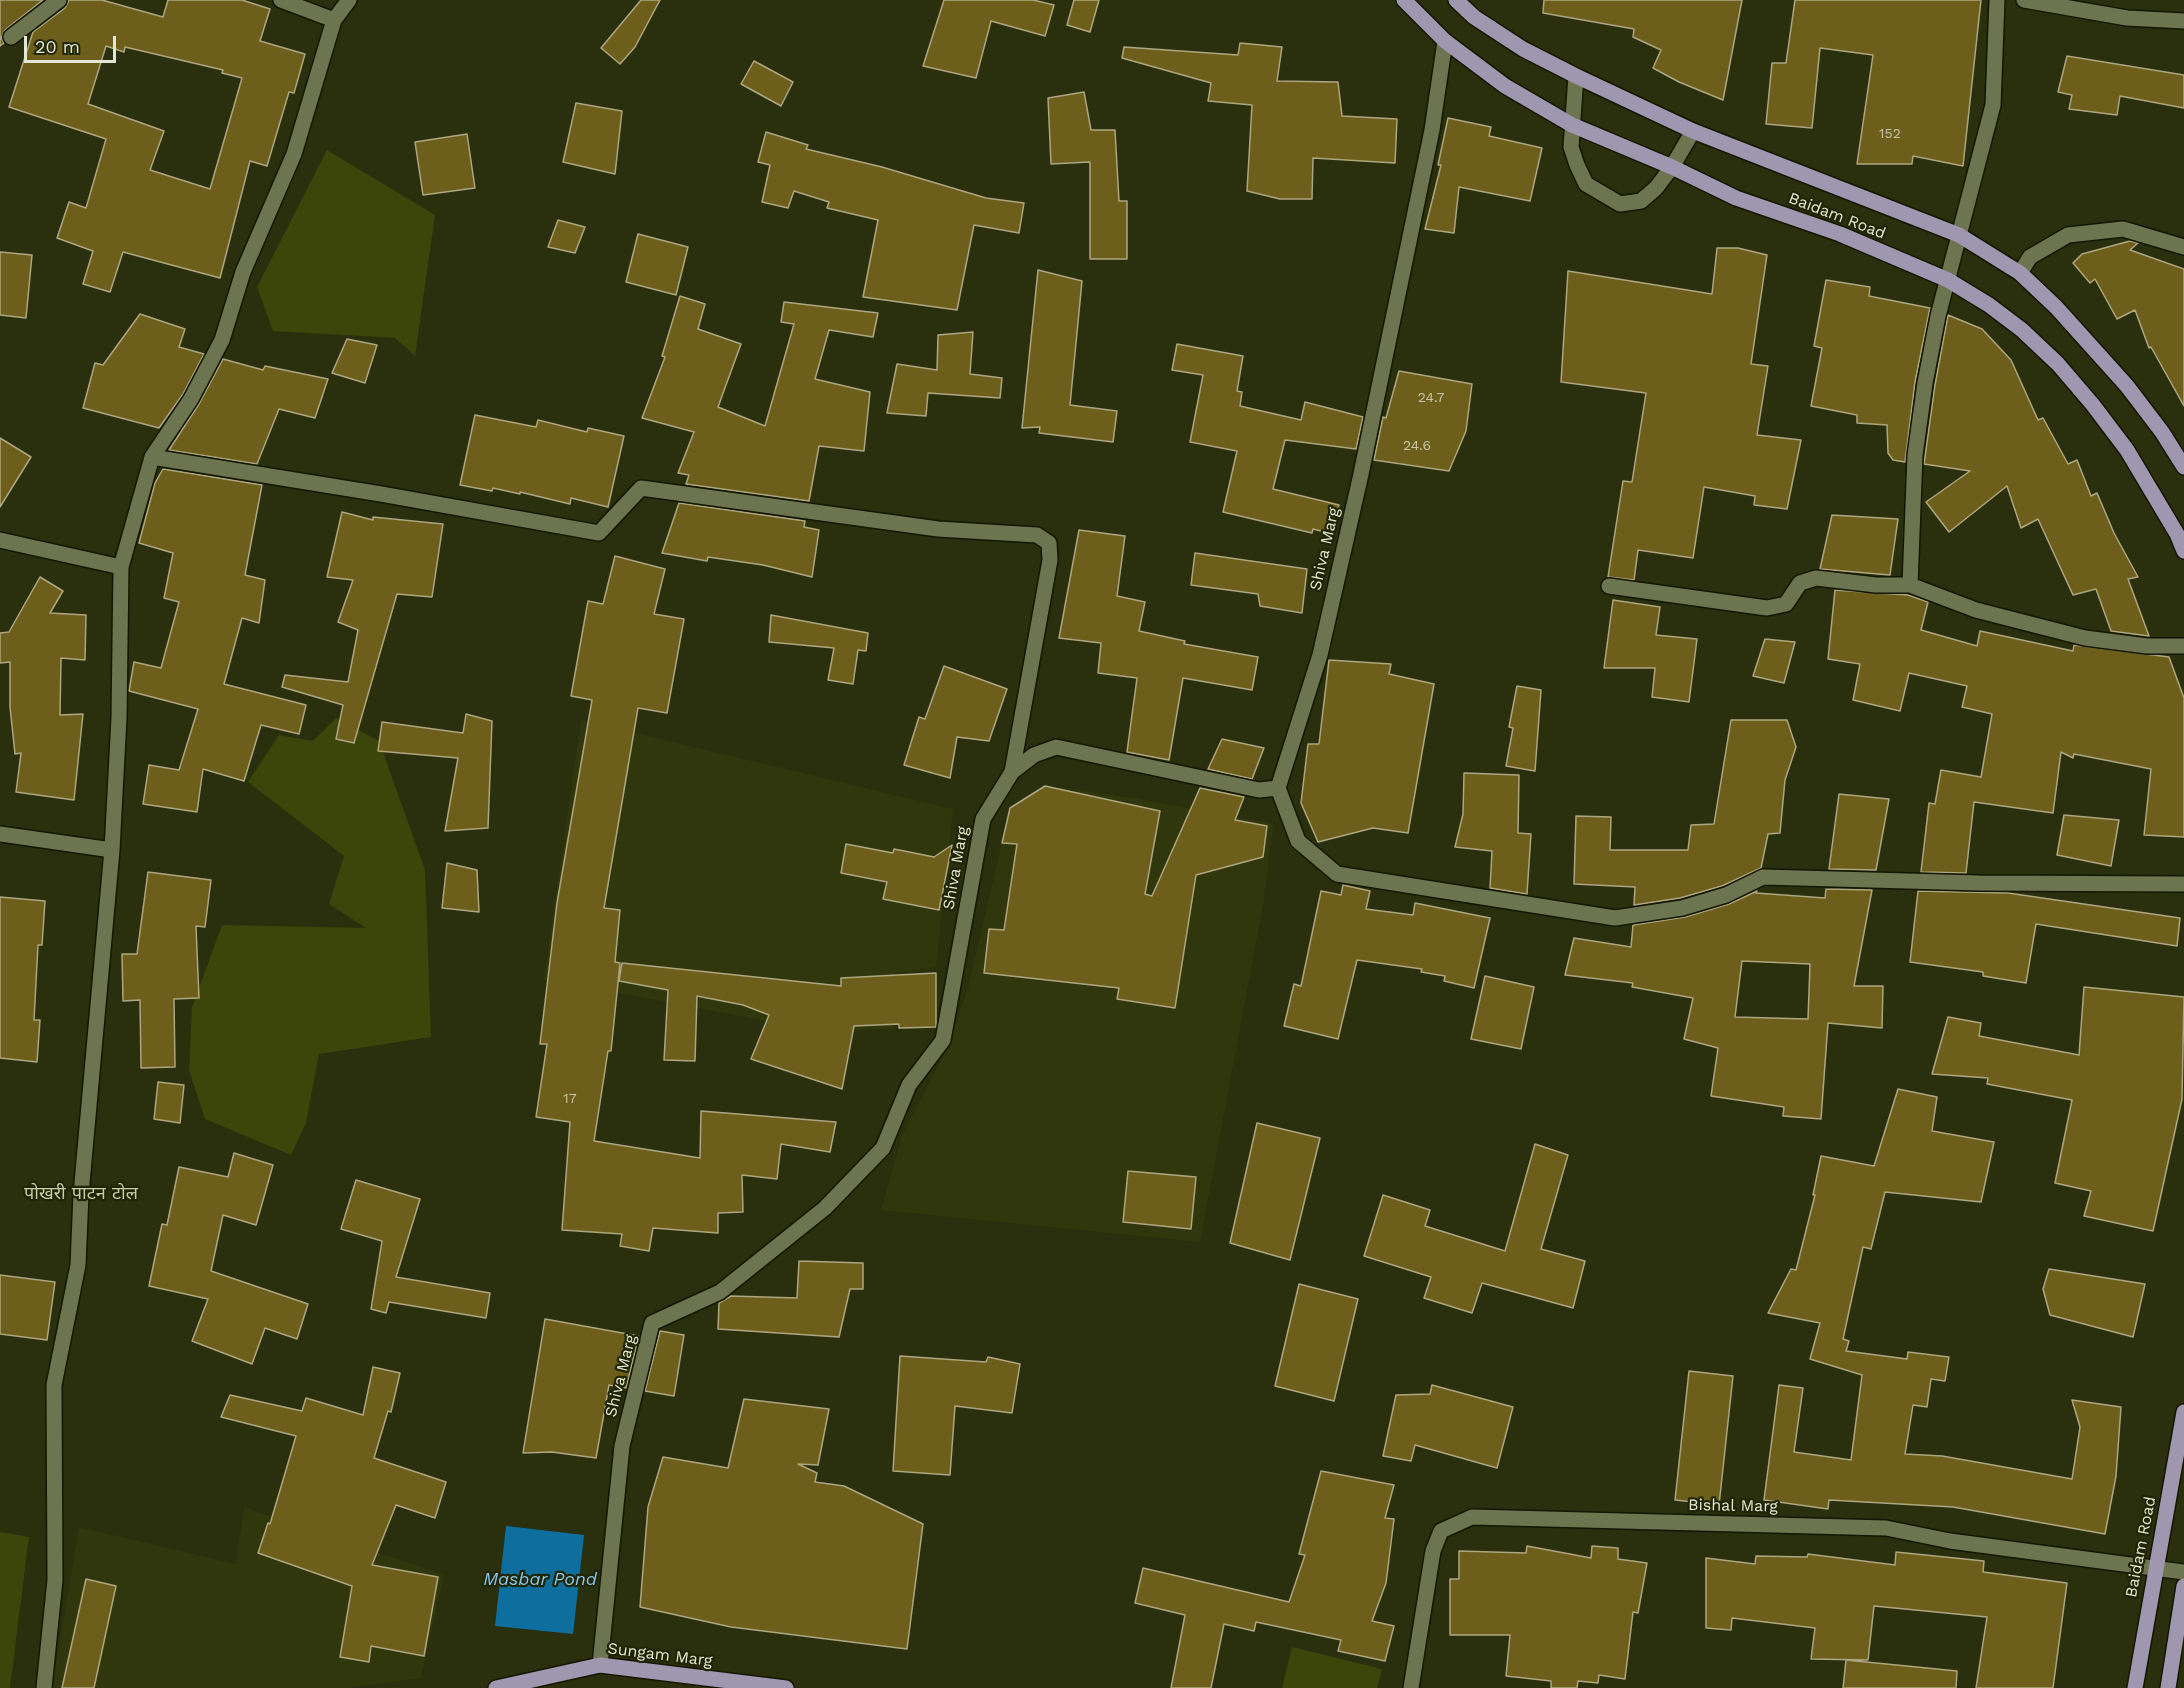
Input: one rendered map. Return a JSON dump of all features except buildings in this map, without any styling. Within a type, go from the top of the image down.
[{"type":"main road","name":"Baidam Road","points":[[1404,0],[1444,41],[1505,86],[1572,125],[1672,167],[1736,198],[1840,234],[1948,280],[2014,324],[2058,364],[2127,450],[2177,534],[2184,551]]},
{"type":"main road","name":"Baidam Road","points":[[1456,0],[1474,17],[1523,49],[1576,76],[1693,131],[1959,235],[2020,273],[2056,307],[2127,386],[2162,432],[2184,467]]},
{"type":"main road","name":"Baidam Road","points":[[2135,1688],[2154,1568],[2184,1412]]},
{"type":"main road","points":[[2168,1688],[2184,1586]]},
{"type":"main road","name":"Sungam Marg","points":[[496,1688],[600,1665],[786,1688]]},
{"type":"street","points":[[10,37],[59,0]]},
{"type":"street","points":[[280,0],[334,20]]},
{"type":"street","points":[[44,1688],[55,1580],[54,1385],[78,1265],[81,1194],[112,850],[119,718],[121,567],[152,457],[190,399],[222,340],[243,272],[294,154],[334,20],[349,0]]},
{"type":"street","points":[[1910,585],[1917,443],[1927,372],[1959,235],[1993,105],[1997,0]]},
{"type":"street","points":[[2024,0],[2127,18],[2184,21]]},
{"type":"street","name":"Shiva Marg","points":[[600,1665],[622,1446],[652,1323],[720,1292],[825,1208],[884,1148],[909,1085],[943,1040],[983,819],[1012,772],[1034,755],[1056,747],[1259,790],[1278,788],[1320,655],[1361,474],[1432,130],[1444,41]]},
{"type":"street","points":[[1576,76],[1571,147],[1586,184],[1620,204],[1641,201],[1656,188],[1672,167],[1693,131]]},
{"type":"street","points":[[2020,273],[2030,257],[2068,235],[2123,229],[2184,248]]},
{"type":"street","points":[[152,457],[381,494],[599,534],[641,488],[938,528],[1037,535],[1049,543],[1050,560],[1012,772]]},
{"type":"street","points":[[0,540],[121,567]]},
{"type":"street","points":[[1609,586],[1767,608],[1786,604],[1800,583],[1816,578],[1876,585],[1910,585],[1976,610],[2085,638],[2147,646],[2184,646]]},
{"type":"street","points":[[1278,788],[1298,841],[1337,874],[1615,918],[1682,908],[1726,895],[1764,877],[1979,883],[2184,884]]},
{"type":"street","points":[[0,834],[112,850]]},
{"type":"street","name":"Bishal Marg","points":[[1411,1688],[1433,1551],[1441,1531],[1472,1517],[1886,1528],[1950,1541],[2184,1572]]},
{"type":"shaded area","points":[[327,150],[435,215],[415,356],[395,338],[273,331],[257,287]]},
{"type":"shaded area","points":[[336,718],[379,741],[425,870],[431,1037],[319,1054],[306,1123],[291,1155],[205,1119],[189,1070],[192,1007],[222,925],[366,928],[329,904],[344,856],[248,782],[279,735],[313,741]]},
{"type":"shaded area","points":[[581,720],[953,809],[936,967],[893,973],[894,1029],[820,1031],[544,979]]},
{"type":"shaded area","points":[[1045,786],[1134,798],[1273,824],[1264,900],[1200,1242],[881,1210],[903,1133],[944,1055],[968,988],[1010,808]]},
{"type":"shaded area","points":[[244,1507],[444,1575],[421,1678],[347,1688],[52,1688],[79,1527],[236,1564]]},
{"type":"shaded area","points":[[0,1532],[29,1537],[10,1688],[0,1688]]},
{"type":"shaded area","points":[[1292,1647],[1382,1669],[1377,1688],[1282,1688]]},
{"type":"water","name":"Masbar Pond","points":[[506,1526],[584,1535],[573,1634],[495,1626]]},
{"type":"district","name":"पोखरी पाटन टोल","points":[[81,1194]]}]
